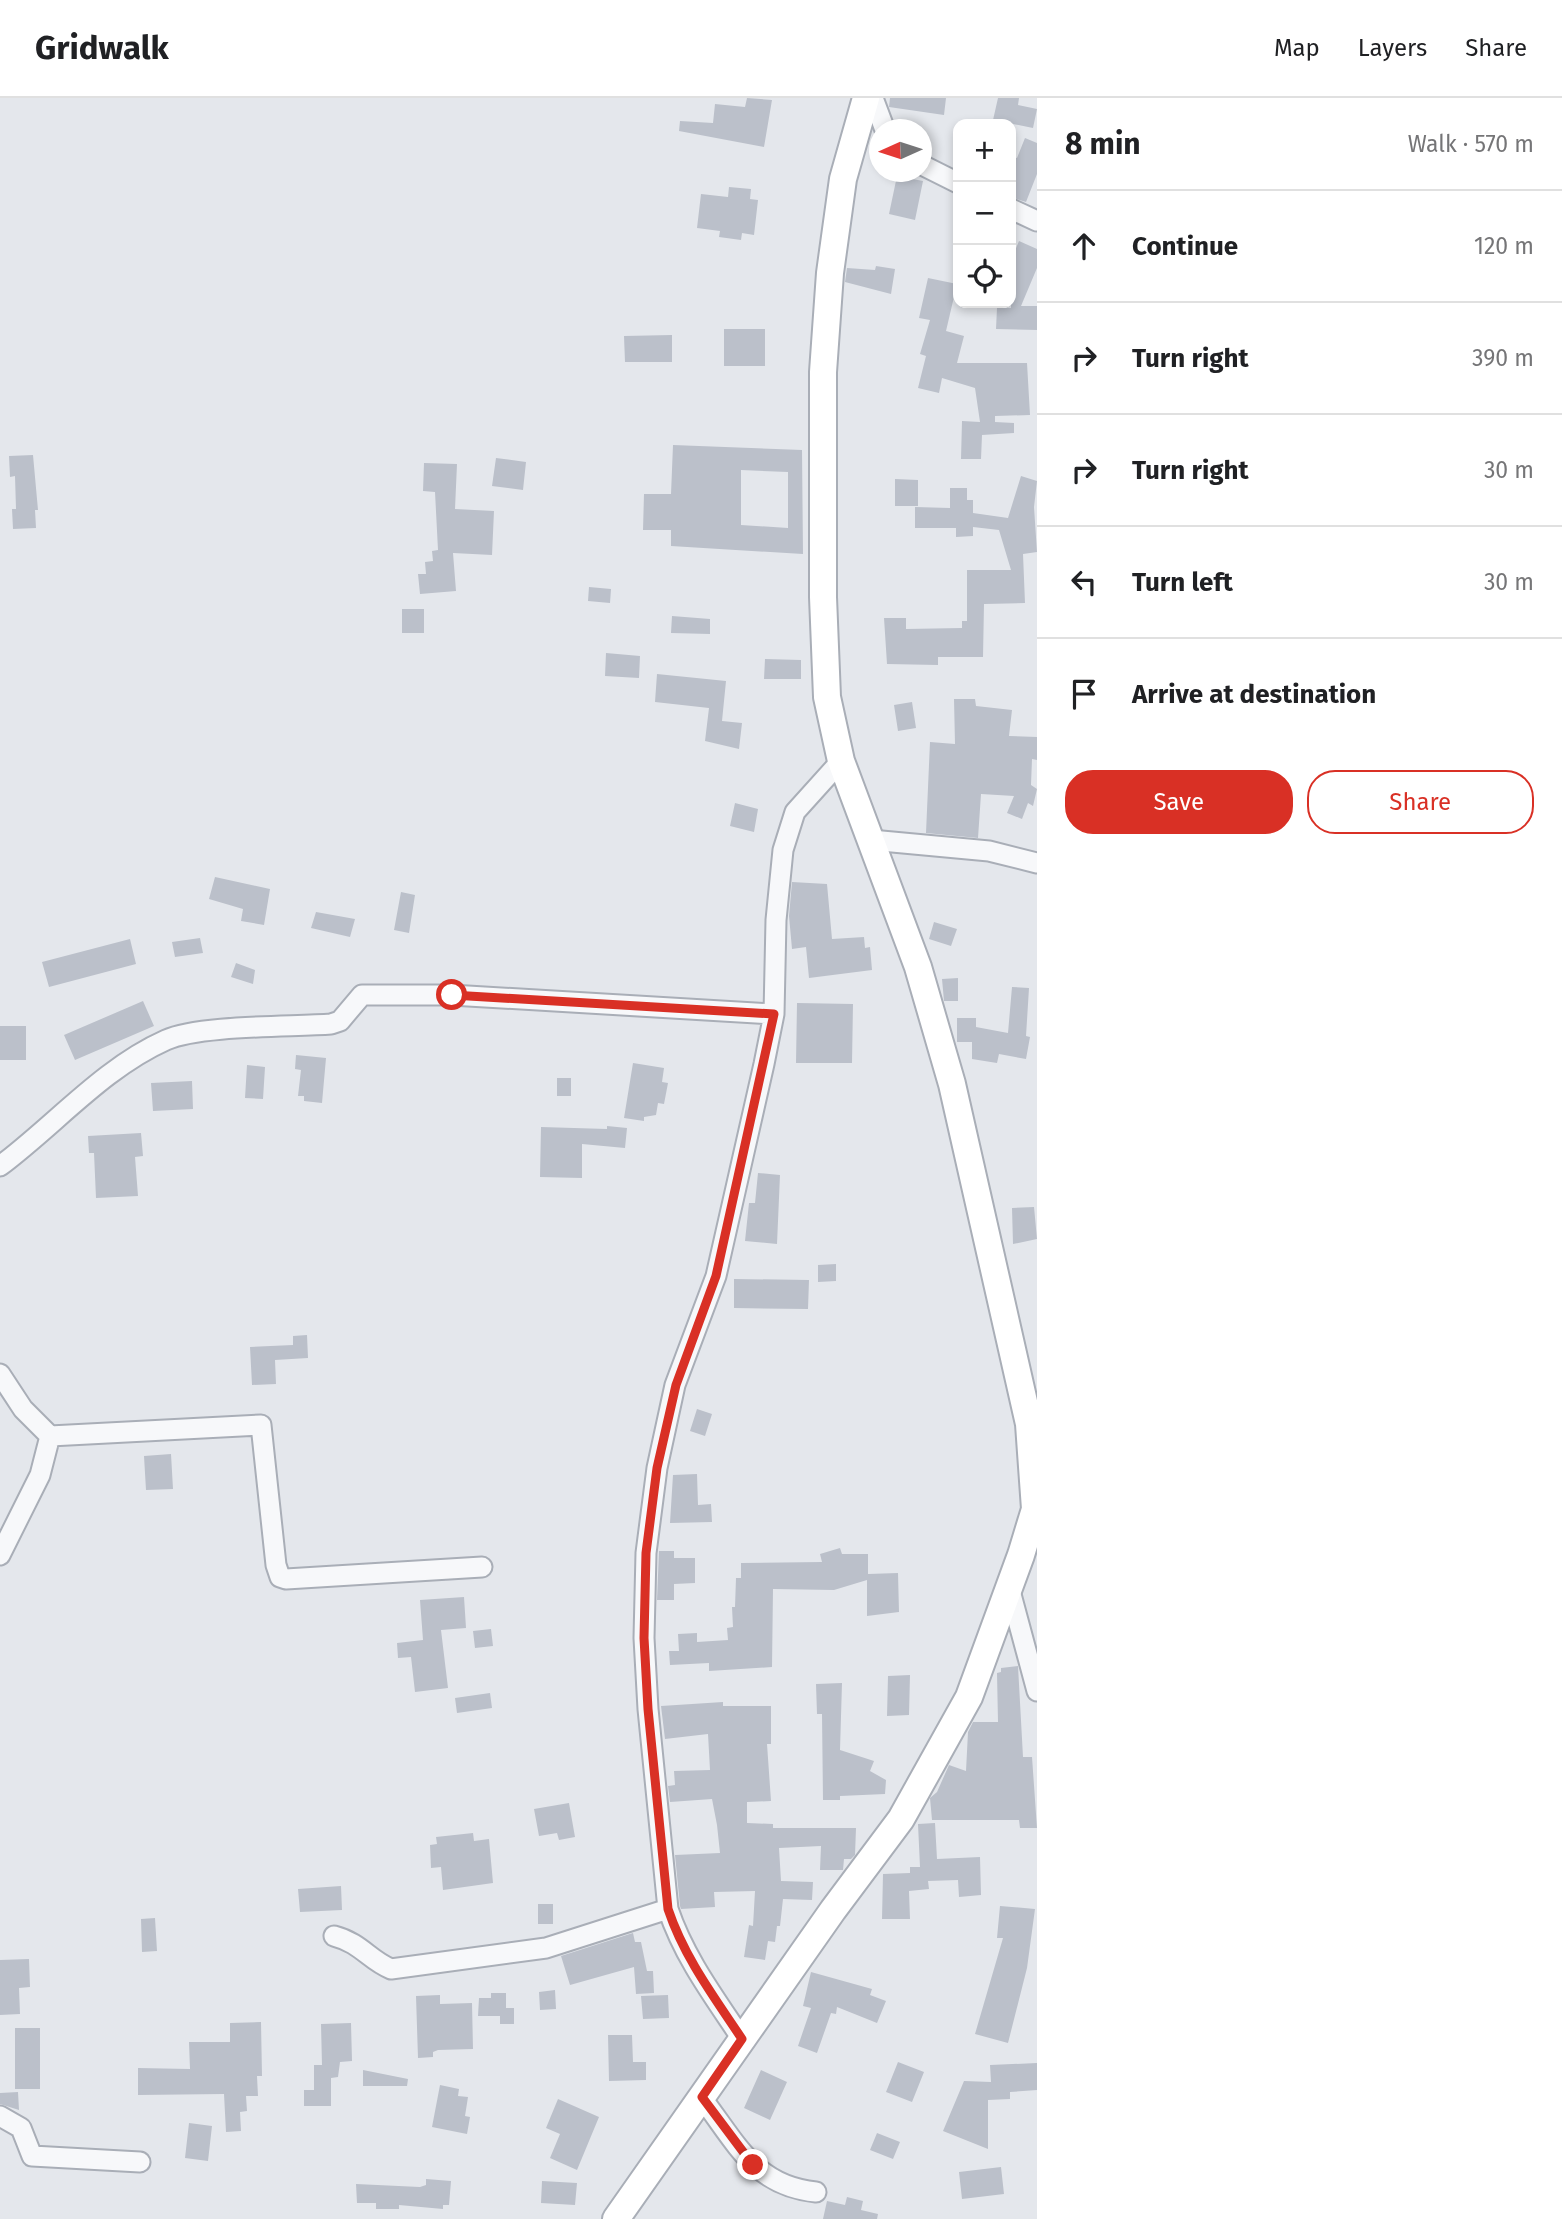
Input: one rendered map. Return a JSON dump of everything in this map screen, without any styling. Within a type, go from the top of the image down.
[{"type":"street","points":[[616,2219],[901,1819],[969,1697],[1036,1508],[1029,1424],[952,1084],[918,967],[841,761],[827,697],[823,597],[822,372],[830,273],[844,179],[866,98]]},
{"type":"street","points":[[873,98],[881,119]]},
{"type":"street","points":[[932,170],[956,182]]},
{"type":"street","points":[[1016,211],[1037,221]]},
{"type":"street","points":[[742,2039],[691,1961],[677,1936],[668,1909],[648,1709],[644,1638],[646,1553],[657,1468],[676,1385],[716,1276],[774,1014],[776,920],[783,850],[795,812],[841,761]]},
{"type":"street","points":[[871,840],[989,851],[1037,863]]},
{"type":"street","points":[[0,1166],[111,1073],[167,1039],[205,1032],[331,1024],[340,1021],[362,995],[452,995],[774,1014]]},
{"type":"street","points":[[0,1374],[23,1409],[50,1436],[261,1425],[276,1565],[280,1577],[286,1579],[482,1567]]},
{"type":"street","points":[[3,1544],[40,1475],[50,1436]]},
{"type":"street","points":[[1009,1587],[1037,1691]]},
{"type":"street","points":[[334,1936],[350,1940],[368,1951],[379,1964],[391,1969],[546,1948],[668,1909]]},
{"type":"street","points":[[702,2097],[753,2165],[790,2190],[816,2192]]},
{"type":"street","points":[[0,2116],[21,2128],[32,2156],[140,2162]]},
{"type":"building","points":[[747,98],[772,100],[764,147],[679,131],[680,121],[713,123],[715,104],[745,107]]},
{"type":"building","points":[[890,98],[946,98],[944,115],[889,107]]},
{"type":"building","points":[[998,98],[1019,98],[1018,105],[1037,109],[1033,128],[1016,125],[1016,119],[993,119]]},
{"type":"building","points":[[1025,138],[1037,143],[1037,174],[1026,202],[1016,199],[1017,158]]},
{"type":"building","points":[[896,182],[923,182],[915,220],[889,214]]},
{"type":"building","points":[[729,187],[751,189],[750,199],[758,200],[754,235],[742,233],[741,240],[719,237],[720,231],[697,228],[701,194],[728,197]]},
{"type":"building","points":[[1019,241],[1037,249],[1037,268],[1021,306],[1037,306],[1037,330],[996,329],[997,308],[1016,308],[1016,248]]},
{"type":"building","points":[[876,266],[895,269],[891,294],[845,282],[847,268],[875,270]]},
{"type":"building","points":[[928,278],[953,283],[953,301],[946,331],[964,336],[957,363],[1027,363],[1030,415],[995,416],[995,422],[1014,423],[1014,433],[982,435],[981,459],[961,459],[962,421],[980,422],[975,388],[942,378],[939,393],[918,388],[926,356],[920,354],[930,320],[919,318]]},
{"type":"building","points":[[724,329],[765,329],[765,366],[724,366]]},
{"type":"building","points":[[672,335],[672,362],[625,362],[624,336]]},
{"type":"building","points":[[673,445],[802,450],[803,554],[671,546],[671,530],[643,530],[644,494],[671,494]],"holes":[[[741,470],[788,472],[788,528],[741,525]]]},
{"type":"building","points":[[33,455],[38,510],[35,510],[36,528],[13,529],[12,509],[16,509],[15,476],[10,477],[9,456]]},
{"type":"building","points":[[496,458],[526,462],[523,490],[492,486]]},
{"type":"building","points":[[424,463],[457,464],[455,509],[494,511],[492,555],[453,553],[456,591],[420,594],[418,574],[426,574],[425,562],[433,561],[432,551],[438,550],[435,492],[423,491]]},
{"type":"building","points":[[1021,476],[1037,481],[1034,507],[1037,552],[1023,554],[1025,603],[984,604],[983,657],[938,657],[938,665],[887,664],[884,618],[906,618],[906,629],[962,628],[962,621],[967,621],[967,570],[1011,570],[999,530],[973,527],[973,536],[956,537],[956,528],[915,528],[915,507],[950,508],[950,488],[967,488],[967,500],[973,500],[973,513],[1008,518]]},
{"type":"building","points":[[895,479],[918,480],[918,506],[895,506]]},
{"type":"building","points":[[589,587],[611,589],[610,603],[588,601]]},
{"type":"building","points":[[402,609],[424,609],[424,633],[402,633]]},
{"type":"building","points":[[672,616],[710,619],[710,634],[671,633]]},
{"type":"building","points":[[606,653],[640,656],[639,678],[605,676]]},
{"type":"building","points":[[765,659],[801,660],[801,679],[764,679]]},
{"type":"building","points":[[657,674],[726,681],[722,721],[742,723],[739,749],[705,741],[709,708],[655,702]]},
{"type":"building","points":[[954,699],[975,699],[976,706],[1012,710],[1009,736],[1037,737],[1037,760],[1032,759],[1031,785],[1037,789],[1033,806],[1028,803],[1022,819],[1007,813],[1014,796],[981,794],[978,838],[926,833],[930,742],[955,744]]},
{"type":"building","points":[[912,702],[916,728],[898,731],[894,705]]},
{"type":"building","points":[[735,803],[758,809],[754,832],[730,826]]},
{"type":"building","points":[[215,877],[270,889],[264,925],[241,921],[243,909],[209,899]]},
{"type":"building","points":[[792,882],[827,884],[832,939],[864,937],[865,948],[870,947],[872,970],[809,978],[806,947],[792,949],[789,916]]},
{"type":"building","points":[[401,892],[415,895],[409,933],[394,930]]},
{"type":"building","points":[[316,912],[355,919],[350,937],[311,928]]},
{"type":"building","points":[[934,922],[957,929],[951,946],[929,939]]},
{"type":"building","points":[[200,938],[203,953],[175,957],[172,942]]},
{"type":"building","points":[[130,939],[136,964],[49,987],[42,962]]},
{"type":"building","points":[[236,963],[255,970],[253,984],[231,977]]},
{"type":"building","points":[[958,978],[958,1001],[944,1001],[942,979]]},
{"type":"building","points":[[1012,987],[1029,988],[1026,1036],[1030,1037],[1026,1059],[999,1054],[997,1063],[972,1059],[972,1042],[957,1042],[957,1018],[976,1018],[976,1027],[1008,1033]]},
{"type":"building","points":[[143,1001],[154,1026],[75,1060],[64,1035]]},
{"type":"building","points":[[797,1003],[853,1004],[852,1063],[796,1063]]},
{"type":"building","points":[[0,1026],[26,1026],[26,1060],[0,1060]]},
{"type":"building","points":[[296,1055],[326,1058],[322,1103],[304,1101],[304,1096],[298,1096],[301,1070],[295,1069]]},
{"type":"building","points":[[633,1063],[664,1068],[662,1082],[668,1083],[664,1104],[658,1103],[656,1115],[644,1117],[644,1121],[624,1118]]},
{"type":"building","points":[[247,1065],[265,1067],[263,1099],[245,1098]]},
{"type":"building","points":[[557,1078],[571,1078],[571,1096],[557,1096]]},
{"type":"building","points":[[192,1081],[193,1109],[153,1111],[151,1083]]},
{"type":"building","points":[[607,1126],[627,1128],[625,1148],[582,1144],[582,1178],[540,1177],[541,1127],[607,1129]]},
{"type":"building","points":[[141,1133],[143,1156],[135,1157],[138,1196],[96,1198],[94,1153],[89,1153],[88,1136]]},
{"type":"building","points":[[758,1173],[780,1175],[777,1244],[745,1241],[749,1203],[755,1203]]},
{"type":"building","points":[[1034,1207],[1037,1239],[1013,1244],[1012,1208]]},
{"type":"building","points":[[836,1264],[836,1281],[818,1282],[818,1265]]},
{"type":"building","points":[[734,1279],[809,1280],[808,1309],[734,1308]]},
{"type":"building","points":[[307,1335],[308,1358],[275,1360],[276,1384],[252,1385],[250,1347],[293,1345],[293,1336]]},
{"type":"building","points":[[697,1409],[712,1414],[705,1436],[690,1431]]},
{"type":"building","points":[[171,1454],[173,1489],[146,1490],[144,1456]]},
{"type":"building","points":[[697,1474],[698,1505],[711,1504],[712,1522],[670,1523],[673,1475]]},
{"type":"building","points":[[840,1548],[842,1554],[868,1554],[868,1574],[898,1573],[899,1612],[867,1616],[867,1580],[834,1590],[773,1589],[772,1667],[709,1671],[709,1663],[670,1665],[669,1651],[679,1651],[678,1634],[697,1633],[697,1642],[728,1640],[727,1628],[733,1627],[732,1607],[735,1607],[736,1578],[741,1578],[741,1563],[822,1562],[820,1554]]},
{"type":"building","points":[[659,1551],[674,1551],[674,1558],[695,1558],[695,1583],[674,1584],[674,1600],[657,1600]]},
{"type":"building","points":[[464,1597],[466,1628],[441,1630],[448,1688],[415,1692],[411,1657],[398,1658],[397,1643],[423,1640],[420,1600]]},
{"type":"building","points":[[491,1629],[493,1646],[475,1648],[473,1631]]},
{"type":"building","points":[[1018,1666],[1023,1757],[1032,1757],[1037,1828],[1020,1828],[1019,1820],[932,1820],[930,1798],[937,1792],[949,1765],[966,1771],[968,1732],[973,1722],[998,1722],[997,1673],[1001,1672],[1001,1668]]},
{"type":"building","points":[[910,1675],[909,1715],[887,1716],[888,1676]]},
{"type":"building","points":[[842,1683],[840,1750],[874,1761],[870,1771],[886,1780],[885,1794],[840,1796],[840,1800],[823,1800],[822,1714],[817,1714],[816,1684]]},
{"type":"building","points":[[490,1693],[492,1708],[457,1713],[455,1698]]},
{"type":"building","points":[[723,1702],[723,1706],[771,1706],[771,1744],[767,1744],[771,1801],[747,1802],[747,1823],[773,1824],[773,1828],[856,1828],[855,1855],[851,1859],[844,1859],[843,1870],[820,1870],[821,1846],[779,1848],[781,1881],[813,1882],[812,1900],[783,1899],[780,1926],[777,1926],[775,1942],[768,1941],[765,1960],[744,1957],[749,1925],[753,1926],[755,1891],[714,1892],[715,1907],[681,1909],[680,1906],[675,1855],[720,1853],[712,1799],[670,1802],[668,1786],[675,1785],[674,1771],[710,1770],[708,1734],[665,1739],[661,1706]]},
{"type":"building","points":[[569,1803],[575,1837],[559,1840],[557,1833],[539,1836],[534,1809]]},
{"type":"building","points":[[935,1823],[937,1859],[980,1857],[981,1895],[959,1897],[958,1880],[928,1881],[929,1889],[909,1891],[910,1919],[882,1919],[883,1874],[910,1873],[910,1867],[920,1867],[918,1824]]},
{"type":"building","points":[[473,1833],[474,1841],[489,1839],[493,1883],[443,1890],[441,1867],[431,1868],[430,1845],[437,1844],[436,1837]]},
{"type":"building","points":[[341,1886],[342,1910],[300,1912],[298,1889]]},
{"type":"building","points":[[538,1904],[553,1904],[553,1924],[538,1924]]},
{"type":"building","points":[[1000,1906],[1035,1909],[1027,1968],[1008,2043],[975,2034],[1003,1938],[997,1938]]},
{"type":"building","points":[[155,1918],[157,1951],[142,1952],[141,1919]]},
{"type":"building","points":[[633,1933],[635,1942],[641,1942],[647,1971],[653,1971],[654,1993],[636,1994],[634,1967],[570,1985],[561,1956]]},
{"type":"building","points":[[29,1959],[30,1987],[19,1988],[20,2014],[0,2015],[0,1960]]},
{"type":"building","points":[[811,1972],[872,1989],[870,1995],[886,2001],[877,2023],[837,2007],[836,2014],[831,2013],[817,2053],[798,2046],[811,2008],[803,2006]]},
{"type":"building","points":[[555,1990],[556,2009],[540,2010],[539,1992]]},
{"type":"building","points":[[491,1993],[506,1993],[506,2008],[514,2008],[514,2024],[500,2024],[500,2016],[478,2016],[479,1998],[491,1998]]},
{"type":"building","points":[[440,1995],[440,2004],[472,2003],[473,2049],[438,2050],[433,2052],[433,2057],[418,2058],[416,1996]]},
{"type":"building","points":[[668,1995],[669,2018],[643,2019],[641,1996]]},
{"type":"building","points":[[261,2022],[262,2076],[257,2076],[258,2096],[246,2096],[247,2111],[240,2112],[241,2131],[226,2132],[224,2094],[138,2095],[138,2068],[190,2069],[189,2042],[230,2042],[230,2023]]},
{"type":"building","points":[[351,2023],[352,2061],[340,2062],[338,2077],[331,2078],[331,2106],[304,2106],[304,2090],[314,2090],[314,2065],[322,2065],[321,2024]]},
{"type":"building","points":[[15,2028],[40,2028],[40,2089],[15,2089]]},
{"type":"building","points":[[608,2035],[632,2035],[633,2062],[646,2062],[646,2080],[609,2081]]},
{"type":"building","points":[[898,2062],[924,2072],[912,2102],[886,2092]]},
{"type":"building","points":[[1037,2063],[1037,2090],[1010,2092],[1010,2099],[988,2100],[988,2149],[943,2131],[964,2081],[991,2082],[990,2065]]},
{"type":"building","points":[[363,2070],[408,2079],[407,2086],[363,2086]]},
{"type":"building","points":[[761,2070],[787,2082],[770,2120],[744,2108]]},
{"type":"building","points":[[440,2085],[459,2089],[458,2096],[468,2097],[465,2116],[470,2117],[467,2134],[432,2127]]},
{"type":"building","points":[[18,2092],[19,2110],[0,2104],[0,2093]]},
{"type":"building","points":[[558,2099],[599,2117],[577,2170],[550,2158],[560,2134],[546,2128]]},
{"type":"building","points":[[189,2123],[212,2126],[208,2161],[185,2158]]},
{"type":"building","points":[[877,2133],[900,2142],[893,2159],[870,2150]]},
{"type":"building","points":[[1001,2167],[1004,2194],[962,2199],[959,2172]]},
{"type":"building","points":[[426,2179],[451,2181],[449,2205],[443,2205],[443,2209],[399,2205],[399,2209],[376,2209],[376,2203],[357,2203],[356,2184],[420,2187],[426,2185]]},
{"type":"building","points":[[542,2181],[577,2183],[575,2205],[541,2203]]},
{"type":"building","points":[[847,2197],[863,2201],[861,2210],[878,2214],[877,2219],[823,2219],[827,2201],[845,2205]]},
{"type":"route","points":[[452,995],[774,1014],[716,1276],[676,1385],[657,1468],[646,1553],[644,1638],[648,1709],[668,1909],[677,1936],[691,1961],[742,2039],[702,2097],[753,2165]]}]
